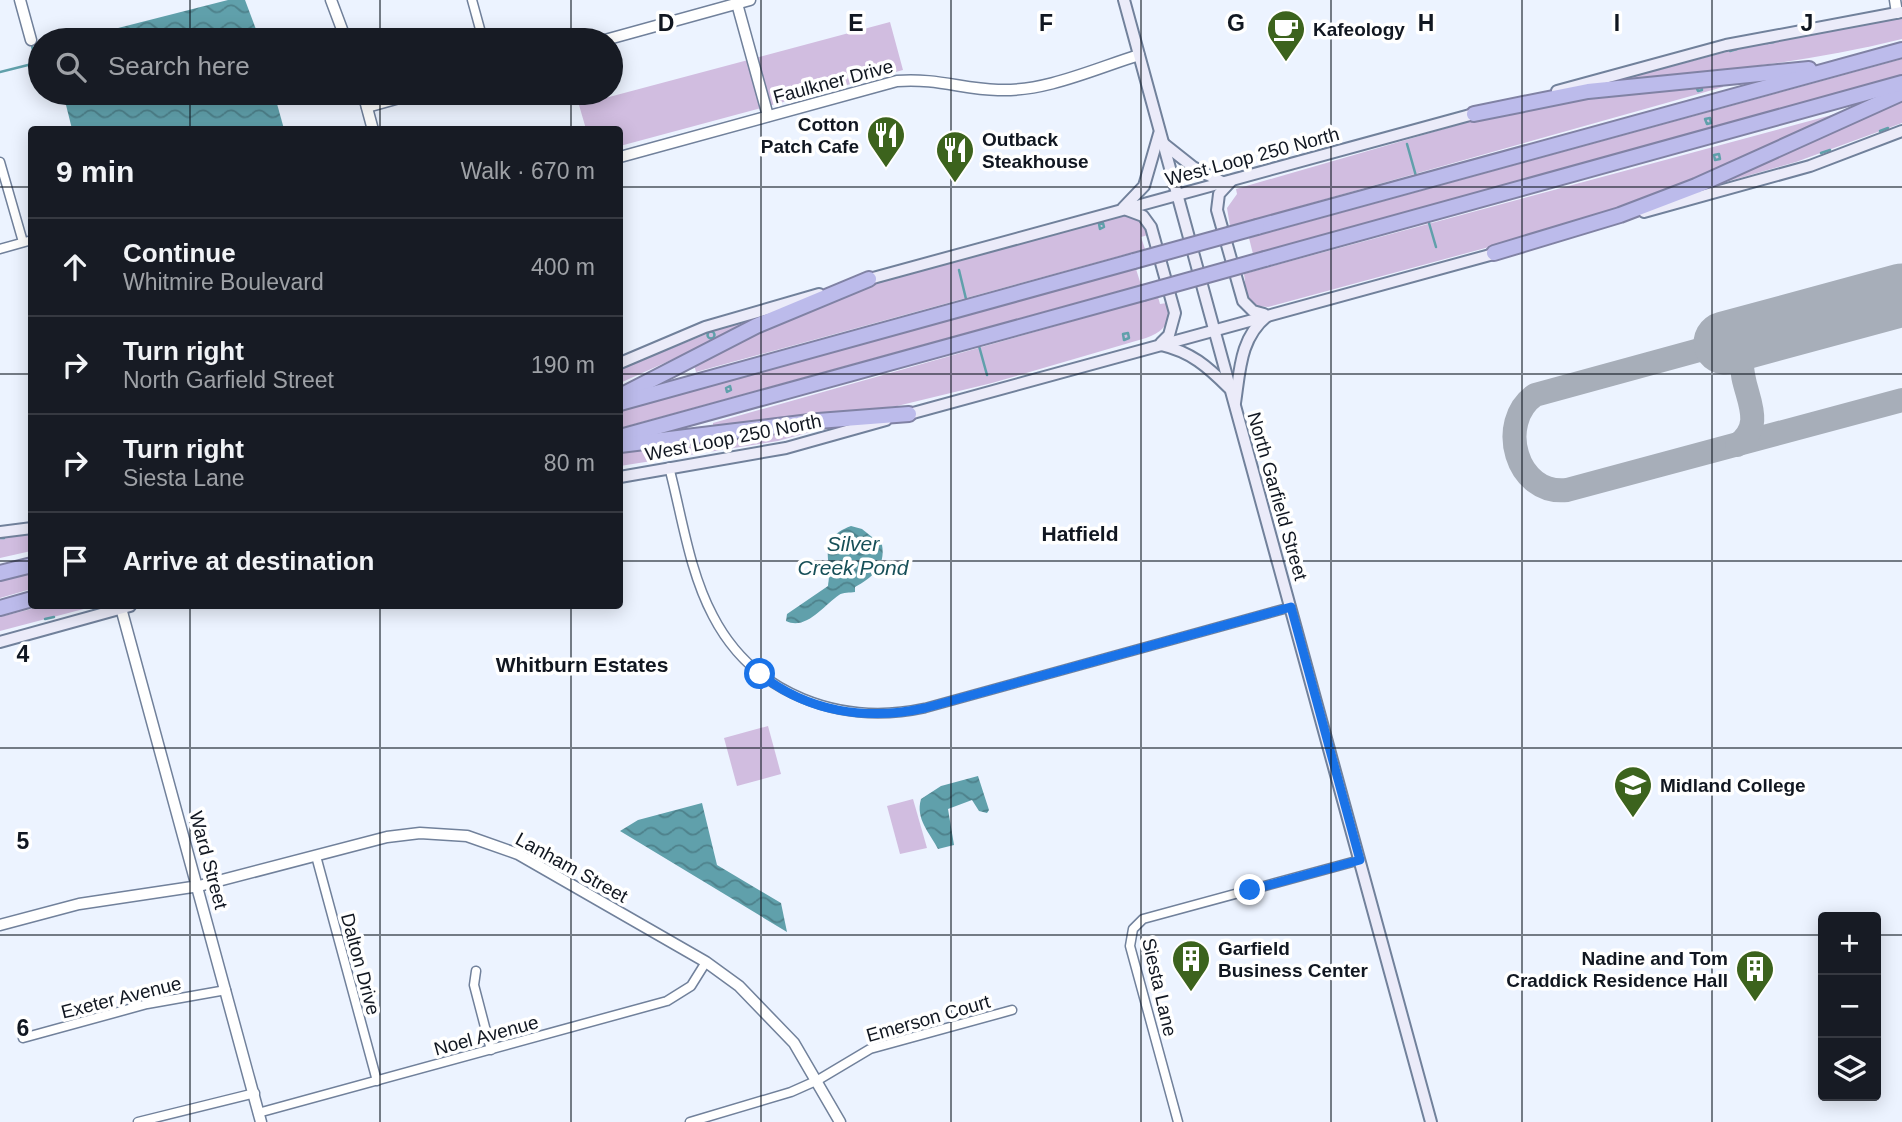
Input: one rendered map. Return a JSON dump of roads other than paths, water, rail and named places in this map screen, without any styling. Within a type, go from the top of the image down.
[{"type":"highway","points":[[623,401],[1902,50]]},
{"type":"highway","points":[[1474,114],[1588,91],[1809,69],[1879,57]]},
{"type":"highway","points":[[623,436],[1902,83]]},
{"type":"highway","points":[[1494,254],[1620,215],[1696,186],[1902,93]]},
{"type":"highway","points":[[623,395],[756,326],[869,279]]},
{"type":"highway","points":[[623,445],[818,421],[909,414]]},
{"type":"highway","points":[[0,564],[28,560]]},
{"type":"highway","points":[[0,573],[28,566]]},
{"type":"highway","points":[[0,608],[28,600]]},
{"type":"main road","name":"North Garfield Street","points":[[1124,0],[1431,1122]]},
{"type":"main road","name":"West Loop 250 North","points":[[623,362],[705,327],[869,279],[1726,45],[1900,12]]},
{"type":"main road","points":[[1121,211],[1141,192],[1150,173],[1160,131]]},
{"type":"main road","name":"West Loop 250 North","points":[[623,476],[786,448],[1810,166],[1902,131]]},
{"type":"main road","points":[[1164,144],[1193,167],[1228,181],[1219,194],[1217,210],[1242,301],[1256,313],[1269,314]]},
{"type":"main road","points":[[1121,211],[1140,214],[1150,222],[1175,313],[1168,335],[1158,345]]},
{"type":"main road","points":[[1235,406],[1244,347],[1257,324],[1269,314]]},
{"type":"main road","points":[[1158,345],[1187,352],[1230,389]]},
{"type":"main road","points":[[0,532],[28,528]]},
{"type":"main road","points":[[0,642],[119,609]]},
{"type":"street","points":[[20,0],[28,29]]},
{"type":"street","points":[[331,0],[342,28]]},
{"type":"street","points":[[472,0],[480,28]]},
{"type":"street","points":[[623,35],[750,0]]},
{"type":"street","points":[[1895,0],[1900,12]]},
{"type":"street","points":[[737,2],[768,116]]},
{"type":"street","name":"Faulkner Drive","points":[[623,156],[909,80],[938,80],[998,90],[1033,87],[1139,55]]},
{"type":"street","points":[[372,126],[367,107],[374,105]]},
{"type":"street","points":[[0,162],[27,241],[0,249]]},
{"type":"street","points":[[669,467],[698,578],[723,633],[739,654],[765,678],[798,698],[836,710],[881,715],[925,708],[1291,607]]},
{"type":"street","name":"Ward Street","points":[[127,609],[260,1117]]},
{"type":"street","name":"Lanham Street","points":[[0,925],[97,900],[198,886],[407,833],[447,833],[477,839],[518,854],[706,962],[748,993],[779,1025],[818,1080],[840,1122]]},
{"type":"street","name":"Dalton Drive","points":[[316,856],[377,1081]]},
{"type":"street","name":"Siesta Lane","points":[[1178,1122],[1130,946],[1134,927],[1143,919],[1360,860]]},
{"type":"street","name":"Noel Avenue","points":[[260,1117],[377,1081],[667,1001],[691,986],[706,962]]},
{"type":"street","points":[[476,971],[474,985],[491,1050]]},
{"type":"street","name":"Exeter Avenue","points":[[23,1038],[148,1004],[226,990]]},
{"type":"street","name":"Emerson Court","points":[[690,1122],[768,1100],[818,1080],[870,1049],[1012,1010]]},
{"type":"street","points":[[138,1122],[255,1093]]},
{"type":"water","points":[[228,0],[245,0],[256,28],[118,28]]},
{"type":"water","points":[[66,105],[277,105],[283,126],[71,126]]},
{"type":"water","name":"Silver Creek Pond","points":[[851,526],[862,529],[882,545],[880,565],[867,580],[855,587],[855,592],[839,595],[808,620],[801,623],[786,621],[787,614],[828,586],[829,544],[840,532]]},
{"type":"water","points":[[978,776],[989,810],[987,813],[979,811],[972,800],[948,809],[954,845],[938,849],[922,819],[921,799],[941,786]]},
{"type":"water","points":[[702,803],[717,865],[781,903],[787,932],[620,831],[638,820]]},
{"type":"waterway","points":[[1767,43],[1774,42]]},
{"type":"waterway","points":[[1730,51],[1737,49]]},
{"type":"waterway","points":[[0,72],[28,65]]},
{"type":"waterway","points":[[1701,85],[1702,90],[1698,91],[1696,87],[1701,85]]},
{"type":"waterway","points":[[1710,118],[1711,123],[1707,124],[1705,119],[1710,118]]},
{"type":"waterway","points":[[1880,131],[1888,128]]},
{"type":"waterway","points":[[1407,144],[1416,176]]},
{"type":"waterway","points":[[1821,153],[1830,150]]},
{"type":"waterway","points":[[1719,154],[1720,159],[1715,160],[1714,155],[1719,154]]},
{"type":"waterway","points":[[1103,223],[1104,227],[1100,229],[1099,224],[1103,223]]},
{"type":"waterway","points":[[1429,223],[1436,247]]},
{"type":"waterway","points":[[959,270],[966,299]]},
{"type":"waterway","points":[[711,331],[715,335],[711,339],[707,335],[711,331]]},
{"type":"waterway","points":[[1128,333],[1129,338],[1124,340],[1123,334],[1128,333]]},
{"type":"waterway","points":[[979,346],[987,375]]},
{"type":"waterway","points":[[730,386],[731,390],[727,392],[726,388],[730,386]]},
{"type":"waterway","points":[[744,437],[745,442],[740,443],[740,438],[744,437]]},
{"type":"waterway","points":[[45,619],[54,617]]},
{"type":"place","name":"Kafeology","points":[[1286,63]]},
{"type":"place","name":"Cotton Patch Cafe","points":[[886,169]]},
{"type":"place","name":"Outback Steakhouse","points":[[955,184]]},
{"type":"place","name":"Midland College","points":[[1633,819]]},
{"type":"place","name":"Garfield Business Center","points":[[1191,993]]},
{"type":"place","name":"Nadine and Tom Craddick Residence Hall","points":[[1755,1003]]},
{"type":"district","name":"Hatfield","points":[[1080,534]]},
{"type":"district","name":"Whitburn Estates","points":[[582,665]]}]
